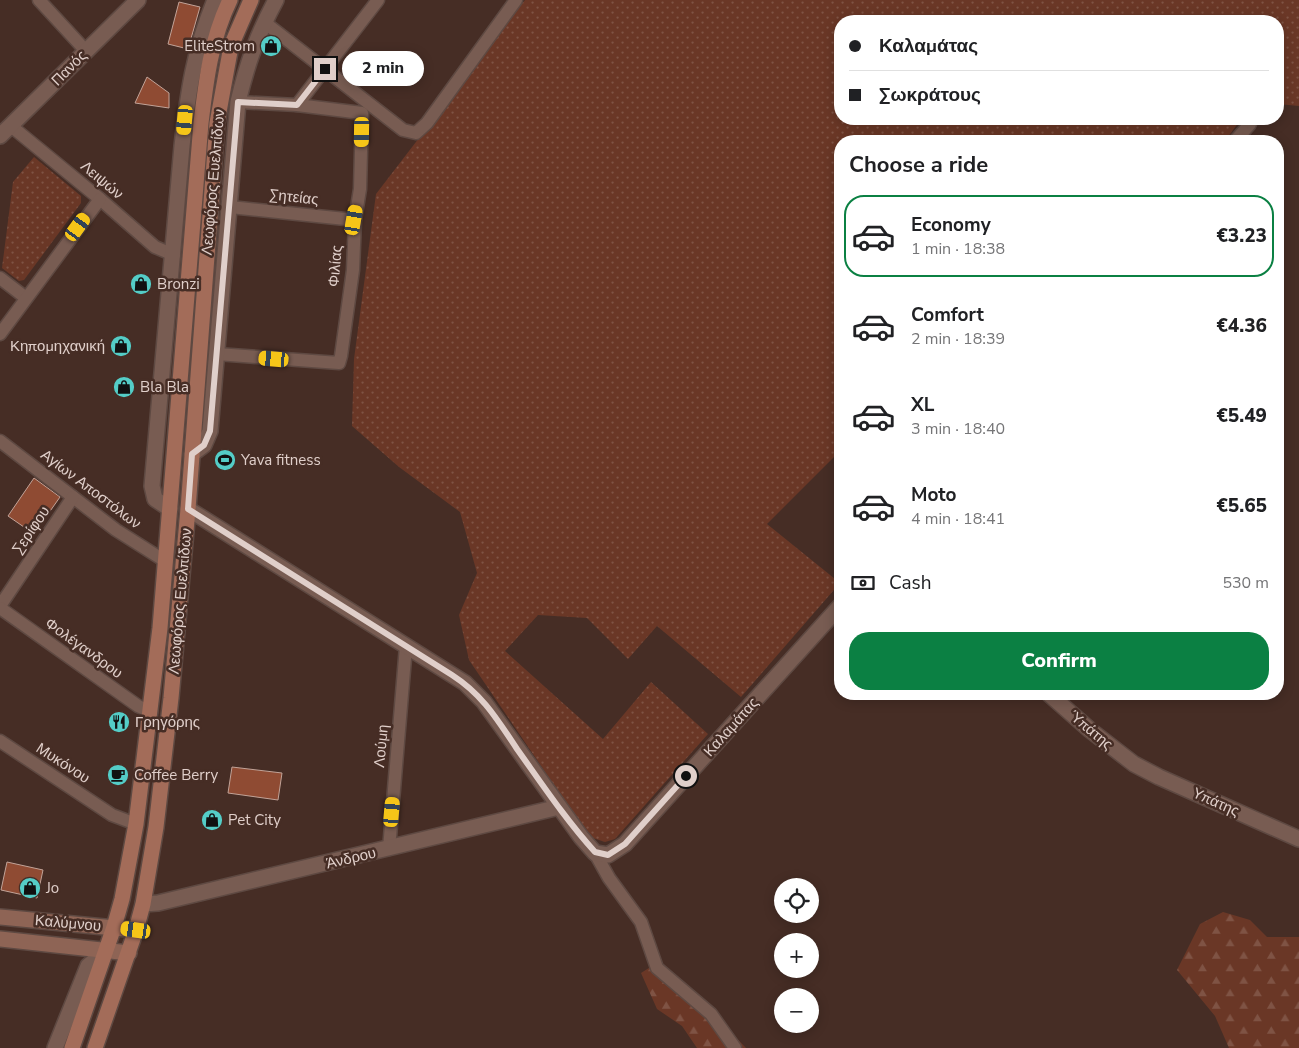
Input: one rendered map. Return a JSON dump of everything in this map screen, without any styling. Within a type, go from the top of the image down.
[{"type":"main road","name":"Λεωφόρος Ευελπίδων","points":[[72,1048],[107,950],[122,899],[136,824],[160,628],[206,78],[213,44],[230,0]]},
{"type":"main road","name":"Λεωφόρος Ευελπίδων","points":[[95,1048],[136,930],[143,904],[156,827],[170,707],[188,509],[217,123],[232,46],[251,0]]},
{"type":"main road","name":"Καλύμνου","points":[[0,917],[136,930]]},
{"type":"main road","name":"Καλύμνου","points":[[0,939],[129,953]]},
{"type":"street","points":[[39,0],[86,51]]},
{"type":"street","name":"Πανός","points":[[5,131],[138,0]]},
{"type":"street","points":[[170,509],[155,499],[152,486],[188,90],[198,44],[215,0]]},
{"type":"street","points":[[192,454],[204,445],[210,431],[238,102],[254,43],[276,0]]},
{"type":"street","points":[[297,105],[378,0]]},
{"type":"street","points":[[264,22],[325,69],[364,108],[403,130],[416,133],[427,123],[516,0]]},
{"type":"street","points":[[238,102],[364,108]]},
{"type":"street","name":"Φιλίας","points":[[217,354],[339,363],[353,270],[354,220],[360,189],[364,108]]},
{"type":"street","points":[[185,120],[201,123]]},
{"type":"street","points":[[1240,135],[1249,125]]},
{"type":"street","name":"Λειψών","points":[[5,131],[100,199],[155,247],[174,255]]},
{"type":"street","points":[[0,334],[100,199]]},
{"type":"street","name":"Σητείας","points":[[230,207],[354,220]]},
{"type":"street","points":[[0,278],[26,298]]},
{"type":"street","name":"Αγίων Αποστόλων","points":[[0,441],[116,530],[165,561]]},
{"type":"street","name":"Σερίφου","points":[[0,607],[73,497]]},
{"type":"street","points":[[188,509],[452,675],[475,692],[493,714],[559,807],[595,852],[609,878],[641,922],[657,968],[711,1014],[735,1048]]},
{"type":"street","name":"Φολέγανδρου","points":[[0,607],[138,706],[151,712]]},
{"type":"street","name":"Καλαμάτας","points":[[595,852],[608,855],[625,844],[834,613]]},
{"type":"street","name":"Λούμη","points":[[390,849],[406,646]]},
{"type":"street","name":"Ύπάτης","points":[[1056,700],[1090,730],[1134,764]]},
{"type":"street","name":"Μυκόνου","points":[[0,741],[112,815],[136,824]]},
{"type":"street","name":"Υπάτης","points":[[1134,764],[1299,839]]},
{"type":"street","name":"Άνδρου","points":[[143,904],[158,903],[390,849],[559,807]]},
{"type":"street","points":[[55,1048],[88,966],[107,950]]},
{"type":"green space","points":[[525,0],[1299,0],[1299,106],[1284,105],[1284,15],[834,15],[834,125],[1237,125],[1229,135],[834,135],[834,457],[767,524],[834,578],[834,590],[741,697],[657,626],[628,659],[587,618],[538,615],[505,651],[603,739],[651,682],[708,734],[615,839],[605,842],[593,838],[571,810],[469,660],[459,615],[477,573],[460,512],[399,467],[352,426],[354,359],[376,194]]},
{"type":"green space","points":[[34,157],[81,196],[81,203],[24,280],[19,281],[2,268],[13,182]]},
{"type":"green space","points":[[1223,912],[1250,920],[1267,937],[1299,937],[1299,1048],[1229,1048],[1215,1016],[1177,970],[1200,924]]},
{"type":"green space","points":[[652,966],[676,975],[746,1048],[697,1048],[682,1026],[657,1009],[641,973]]},
{"type":"building","points":[[179,2],[200,7],[188,49],[168,44]]},
{"type":"building","points":[[147,77],[169,93],[169,108],[135,103]]},
{"type":"building","points":[[34,478],[60,497],[34,534],[8,516]]},
{"type":"building","points":[[232,767],[282,773],[278,800],[228,793]]},
{"type":"building","points":[[7,862],[43,870],[37,898],[1,890]]},
{"type":"place","name":"EliteStrom","points":[[271,46]]},
{"type":"place","name":"Bronzi","points":[[141,284]]},
{"type":"place","name":"Κηπομηχανική","points":[[121,346]]},
{"type":"place","name":"Bla Bla","points":[[124,387]]},
{"type":"place","name":"Yava fitness","points":[[225,460]]},
{"type":"place","name":"Γρηγόρης","points":[[119,722]]},
{"type":"place","name":"Coffee Berry","points":[[118,775]]},
{"type":"place","name":"Pet City","points":[[212,820]]},
{"type":"place","name":"Jo","points":[[30,888]]},
{"type":"route","points":[[325,69],[297,105],[238,102],[210,431],[204,445],[192,454],[188,509],[465,683],[491,711],[581,837],[595,852],[608,855],[625,844],[686,776]]}]
